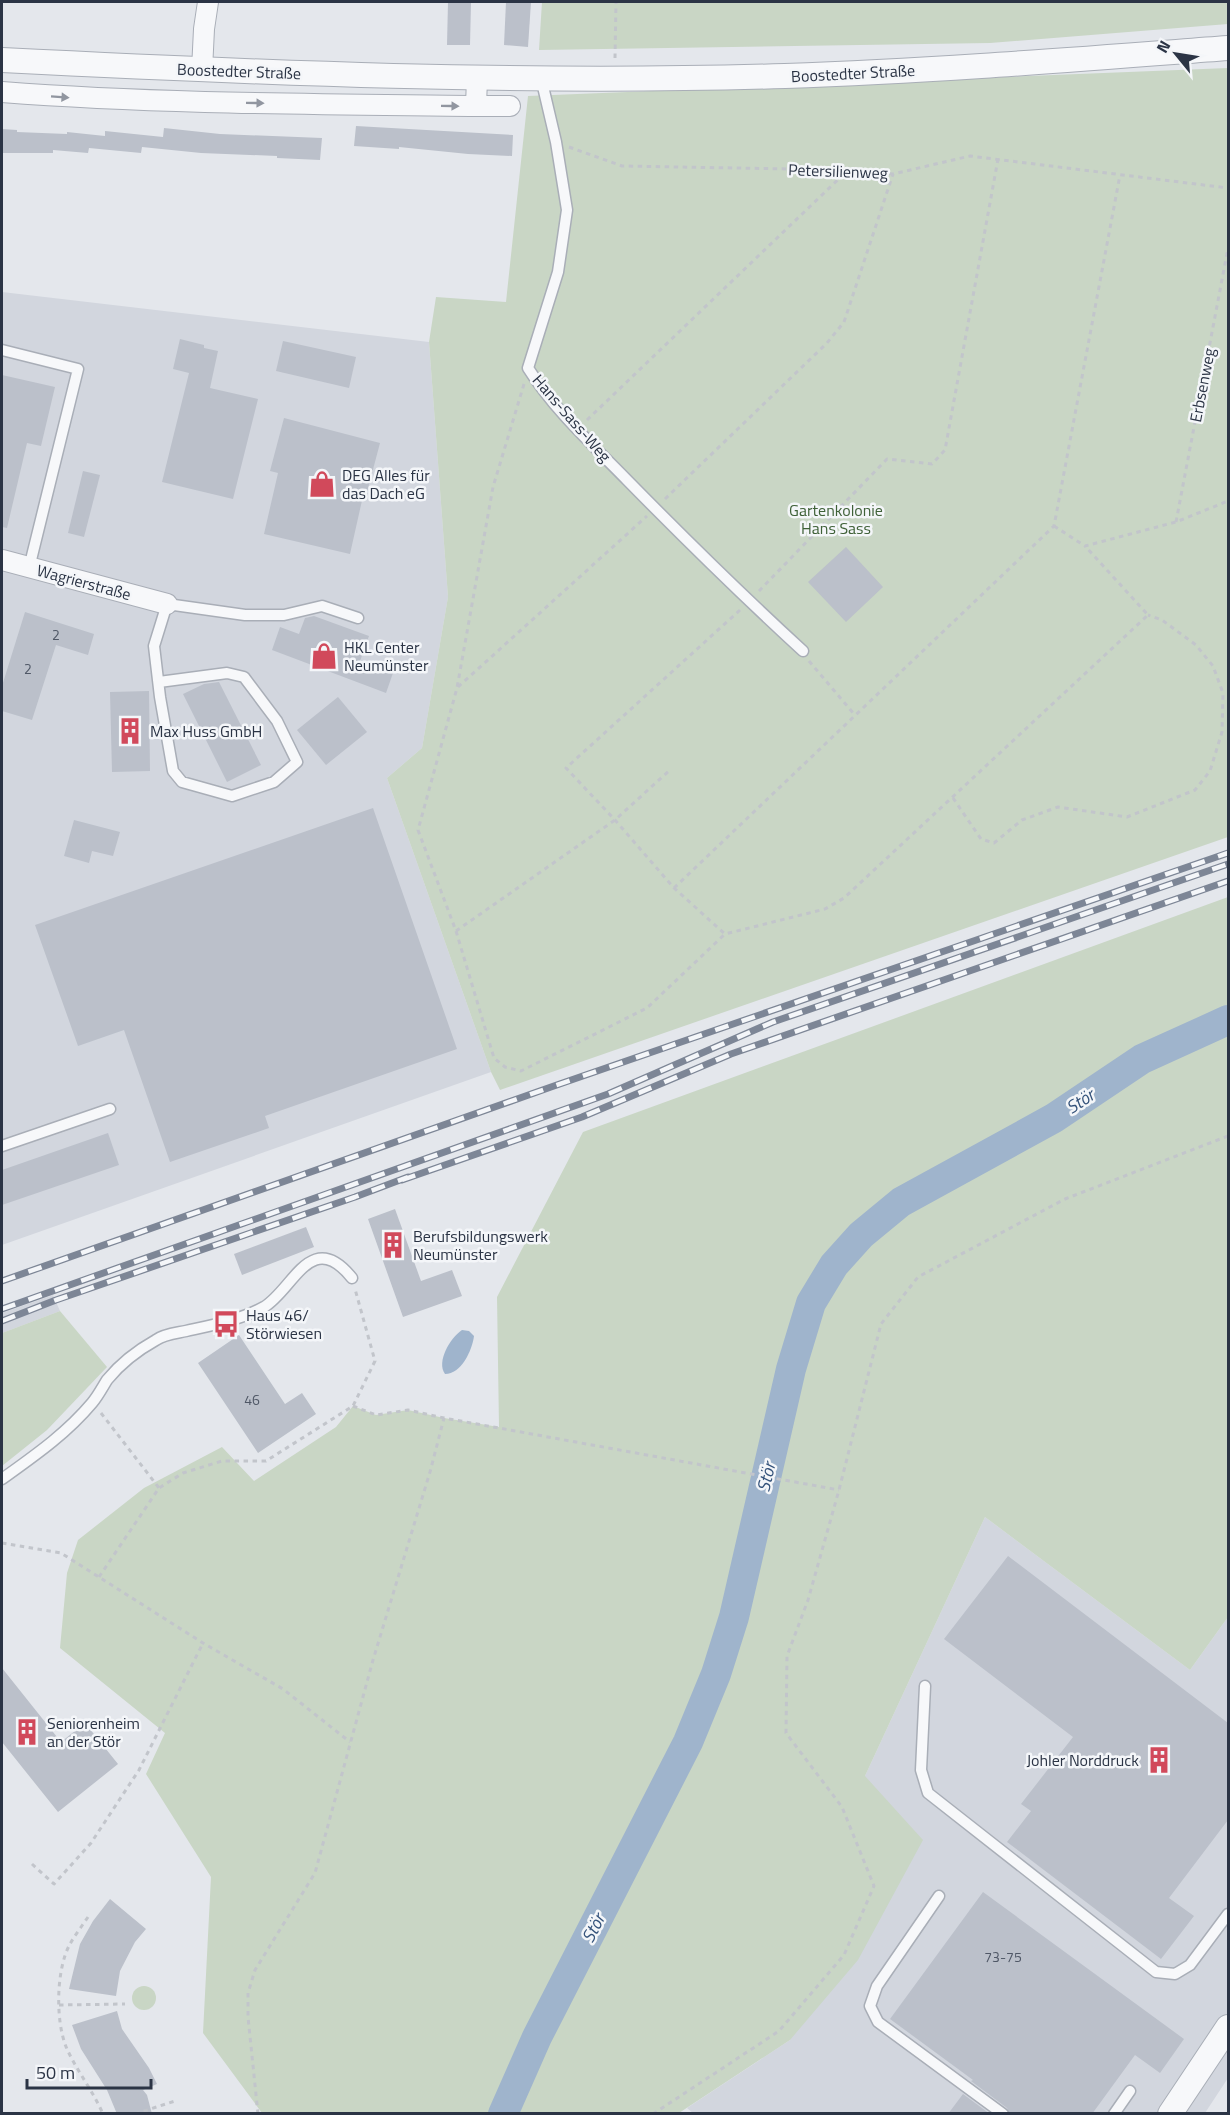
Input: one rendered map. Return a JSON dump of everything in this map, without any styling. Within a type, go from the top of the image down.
[{"type":"street","points":[[202,70],[208,2]]},
{"type":"street","name":"Boostedter Straße","points":[[2,60],[202,70],[477,78],[613,78],[797,75],[959,67],[1228,48]]},
{"type":"street","points":[[476,106],[477,78]]},
{"type":"street","name":"Boostedter Straße","points":[[2,92],[84,98],[208,102],[510,106]]},
{"type":"street","name":"Wagrierstraße","points":[[2,560],[167,604]]},
{"type":"street","points":[[1170,2114],[1228,2026]]},
{"type":"lane","name":"Hans-Sass-Weg","points":[[541,78],[556,142],[567,210],[558,272],[528,368],[541,388],[578,429],[749,602],[803,651]]},
{"type":"lane","points":[[2,350],[78,369],[29,568]]},
{"type":"lane","points":[[159,682],[228,673],[244,677],[277,721],[297,762],[274,782],[232,796],[182,782],[173,771],[159,682],[154,646],[167,604],[245,615],[284,615],[322,606],[358,618]]},
{"type":"lane","points":[[2,1146],[110,1108]]},
{"type":"lane","points":[[2,1479],[53,1442],[131,1357],[158,1338],[247,1315],[267,1305],[304,1265],[317,1259],[330,1260],[343,1266],[352,1278]]},
{"type":"lane","points":[[926,1686],[921,1770],[928,1793],[1156,1972],[1175,1974],[1191,1965],[1228,1914]]},
{"type":"lane","points":[[939,1896],[877,1986],[870,2006],[878,2022],[1003,2114]]},
{"type":"lane","points":[[1114,2114],[1130,2091]]},
{"type":"path","points":[[613,78],[616,2]]},
{"type":"path","name":"Petersilienweg","points":[[556,142],[622,166],[848,170],[893,174],[970,156],[1228,188]]},
{"type":"path","points":[[725,934],[674,888],[566,768],[749,602],[887,459],[932,464],[945,450],[998,159]]},
{"type":"path","points":[[578,429],[848,170]]},
{"type":"path","points":[[457,688],[655,508],[827,343],[844,322],[893,174]]},
{"type":"path","points":[[674,888],[854,714],[1054,526],[1120,175]]},
{"type":"path","name":"Erbsenweg","points":[[1176,522],[1228,248]]},
{"type":"path","points":[[528,368],[493,487],[457,688],[418,830],[456,931],[494,1058],[505,1067],[521,1071],[647,1008],[725,934],[825,909],[844,898],[1148,615]]},
{"type":"path","points":[[1085,546],[1176,522],[1228,501]]},
{"type":"path","points":[[953,798],[981,839],[994,843],[1022,820],[1058,807],[1126,817],[1196,790],[1210,771],[1222,732],[1223,693],[1214,666],[1196,645],[1162,620],[1148,615],[1085,546],[1054,526]]},
{"type":"path","points":[[803,651],[812,666],[854,714]]},
{"type":"path","points":[[456,931],[615,820],[670,769]]},
{"type":"path","points":[[653,2114],[779,2031],[844,1955],[874,1886],[842,1807],[786,1733],[787,1656],[808,1600],[839,1490],[881,1324],[918,1277],[1065,1199],[1228,1136]]},
{"type":"path","points":[[99,1577],[159,1488],[183,1473],[222,1461],[266,1461],[352,1406],[375,1361],[352,1278]]},
{"type":"path","points":[[92,1402],[159,1488]]},
{"type":"path","points":[[352,1406],[376,1415],[408,1410],[839,1490]]},
{"type":"path","points":[[258,2114],[248,2018],[249,1993],[255,1970],[315,1873],[373,1660],[444,1418]]},
{"type":"path","points":[[2,1543],[61,1553],[203,1643],[283,1689],[351,1742]]},
{"type":"path","points":[[32,1864],[54,1884],[92,1843],[139,1770],[203,1643]]},
{"type":"path","points":[[88,1917],[69,1946],[57,1983],[66,2047],[97,2099],[103,2114]]},
{"type":"path","points":[[59,2006],[125,2004]]},
{"type":"path","points":[[135,2114],[176,2100]]},
{"type":"shaded area","points":[[2,292],[429,342],[448,597],[422,748],[387,778],[491,1072],[2,1245]]},
{"type":"shaded area","points":[[53,1295],[60,1311],[2,1333],[2,1313]]},
{"type":"shaded area","points":[[985,1517],[1190,1670],[1228,1617],[1228,2078],[1205,2113],[694,2114],[687,2108],[790,2040],[865,1776]]},
{"type":"green space","points":[[542,2],[1228,2],[1228,24],[990,43],[539,50]]},
{"type":"green space","name":"Gartenkolonie Hans Sass","points":[[1228,68],[1228,837],[500,1090],[491,1072],[387,778],[422,748],[448,597],[429,342],[436,297],[506,302],[528,96]]},
{"type":"green space","points":[[1228,897],[1228,1617],[1190,1670],[985,1517],[865,1776],[923,1840],[858,1960],[790,2040],[679,2113],[262,2113],[203,2033],[211,1877],[146,1774],[165,1733],[60,1648],[67,1573],[78,1540],[144,1488],[222,1447],[254,1481],[336,1427],[353,1406],[376,1415],[408,1410],[499,1427],[497,1297],[583,1132]]},
{"type":"green space","points":[[60,1311],[107,1367],[47,1430],[2,1466],[2,1333]]},
{"type":"green space","points":[[144,1986],[152,1990],[156,1998],[152,2006],[144,2010],[136,2006],[132,1998],[136,1990]]},
{"type":"water","points":[[462,1330],[469,1331],[474,1336],[471,1348],[461,1366],[445,1374],[443,1357],[453,1339]]},
{"type":"building","points":[[448,2],[471,2],[470,45],[447,45]]},
{"type":"building","points":[[506,2],[531,2],[528,47],[504,45]]},
{"type":"building","points":[[356,126],[513,135],[512,156],[399,147],[399,149],[354,146]]},
{"type":"building","points":[[164,128],[220,134],[322,138],[320,160],[142,147],[141,153],[89,148],[88,153],[53,150],[53,153],[2,153],[2,129],[17,130],[17,132],[67,134],[67,132],[105,136],[105,131],[163,137]]},
{"type":"building","points":[[180,339],[218,351],[210,388],[258,399],[233,499],[162,482],[189,373],[173,369]]},
{"type":"building","points":[[283,341],[356,357],[349,388],[276,371]]},
{"type":"building","points":[[2,375],[55,387],[41,446],[27,443],[7,528],[2,527]]},
{"type":"building","name":"DEG Alles für das Dach eG","points":[[284,418],[380,443],[366,496],[363,496],[350,554],[264,534],[278,473],[270,471]]},
{"type":"building","points":[[83,471],[100,475],[84,537],[68,533]]},
{"type":"building","points":[[846,547],[883,587],[846,622],[808,582]]},
{"type":"building","points":[[25,612],[94,634],[88,655],[56,645],[32,720],[2,711],[2,686]]},
{"type":"building","name":"HKL Center Neumünster","points":[[314,616],[369,636],[360,661],[393,673],[386,693],[272,650],[280,627],[299,634],[305,618]]},
{"type":"building","points":[[219,682],[261,765],[227,782],[183,694],[204,684]]},
{"type":"building","name":"Max Huss GmbH","points":[[149,691],[150,771],[112,772],[110,692]]},
{"type":"building","points":[[338,697],[367,732],[326,765],[297,730]]},
{"type":"building","points":[[373,808],[457,1049],[265,1116],[269,1128],[170,1162],[124,1030],[78,1046],[35,925]]},
{"type":"building","points":[[74,820],[120,832],[113,856],[92,851],[89,863],[64,856]]},
{"type":"building","points":[[108,1133],[119,1165],[2,1205],[2,1170]]},
{"type":"building","name":"Berufsbildungswerk Neumünster","points":[[395,1209],[421,1281],[452,1270],[462,1296],[403,1317],[368,1219]]},
{"type":"building","points":[[306,1227],[314,1247],[242,1275],[234,1254]]},
{"type":"building","points":[[239,1335],[285,1404],[302,1393],[316,1414],[258,1453],[198,1363]]},
{"type":"building","name":"Johler Norddruck","points":[[1008,1556],[1228,1723],[1228,1820],[1169,1898],[1194,1916],[1161,1959],[1007,1842],[1031,1811],[1021,1804],[1073,1737],[944,1639]]},
{"type":"building","name":"Seniorenheim an der Stör","points":[[2,1668],[61,1742],[85,1723],[118,1764],[58,1812],[2,1742]]},
{"type":"building","points":[[983,1892],[1184,2039],[1160,2073],[1135,2055],[1092,2114],[1010,2114],[1007,2108],[971,2081],[973,2080],[890,2019]]},
{"type":"building","points":[[110,1899],[146,1929],[135,1942],[120,1971],[116,1996],[69,1989],[80,1944],[93,1921]]},
{"type":"building","points":[[117,2011],[122,2029],[149,2068],[157,2084],[143,2090],[147,2095],[152,2114],[117,2114],[107,2090],[81,2049],[72,2025]]},
{"type":"building","points":[[963,2094],[990,2114],[948,2114]]},
{"type":"waterway","name":"Stör","points":[[503,2114],[537,2037],[688,1742],[716,1674],[734,1617],[791,1369],[811,1303],[834,1265],[861,1235],[901,1202],[1054,1118],[1142,1059],[1228,1020]]},
{"type":"railway","points":[[2,1281],[551,1087],[1228,853]]},
{"type":"railway","points":[[2,1309],[608,1094],[773,1022],[1228,864]]},
{"type":"railway","points":[[402,1180],[582,1117],[731,1054],[1228,881]]},
{"type":"railway","points":[[2,1321],[408,1177]]},
{"type":"place","name":"DEG Alles für das Dach eG","points":[[322,484]]},
{"type":"place","name":"HKL Center Neumünster","points":[[324,656]]},
{"type":"place","name":"Max Huss GmbH","points":[[130,731]]},
{"type":"place","name":"Berufsbildungswerk Neumünster","points":[[393,1245]]},
{"type":"place","name":"Haus 46/ Störwiesen","points":[[226,1324]]},
{"type":"place","name":"Seniorenheim an der Stör","points":[[27,1732]]},
{"type":"place","name":"Johler Norddruck","points":[[1159,1760]]}]
